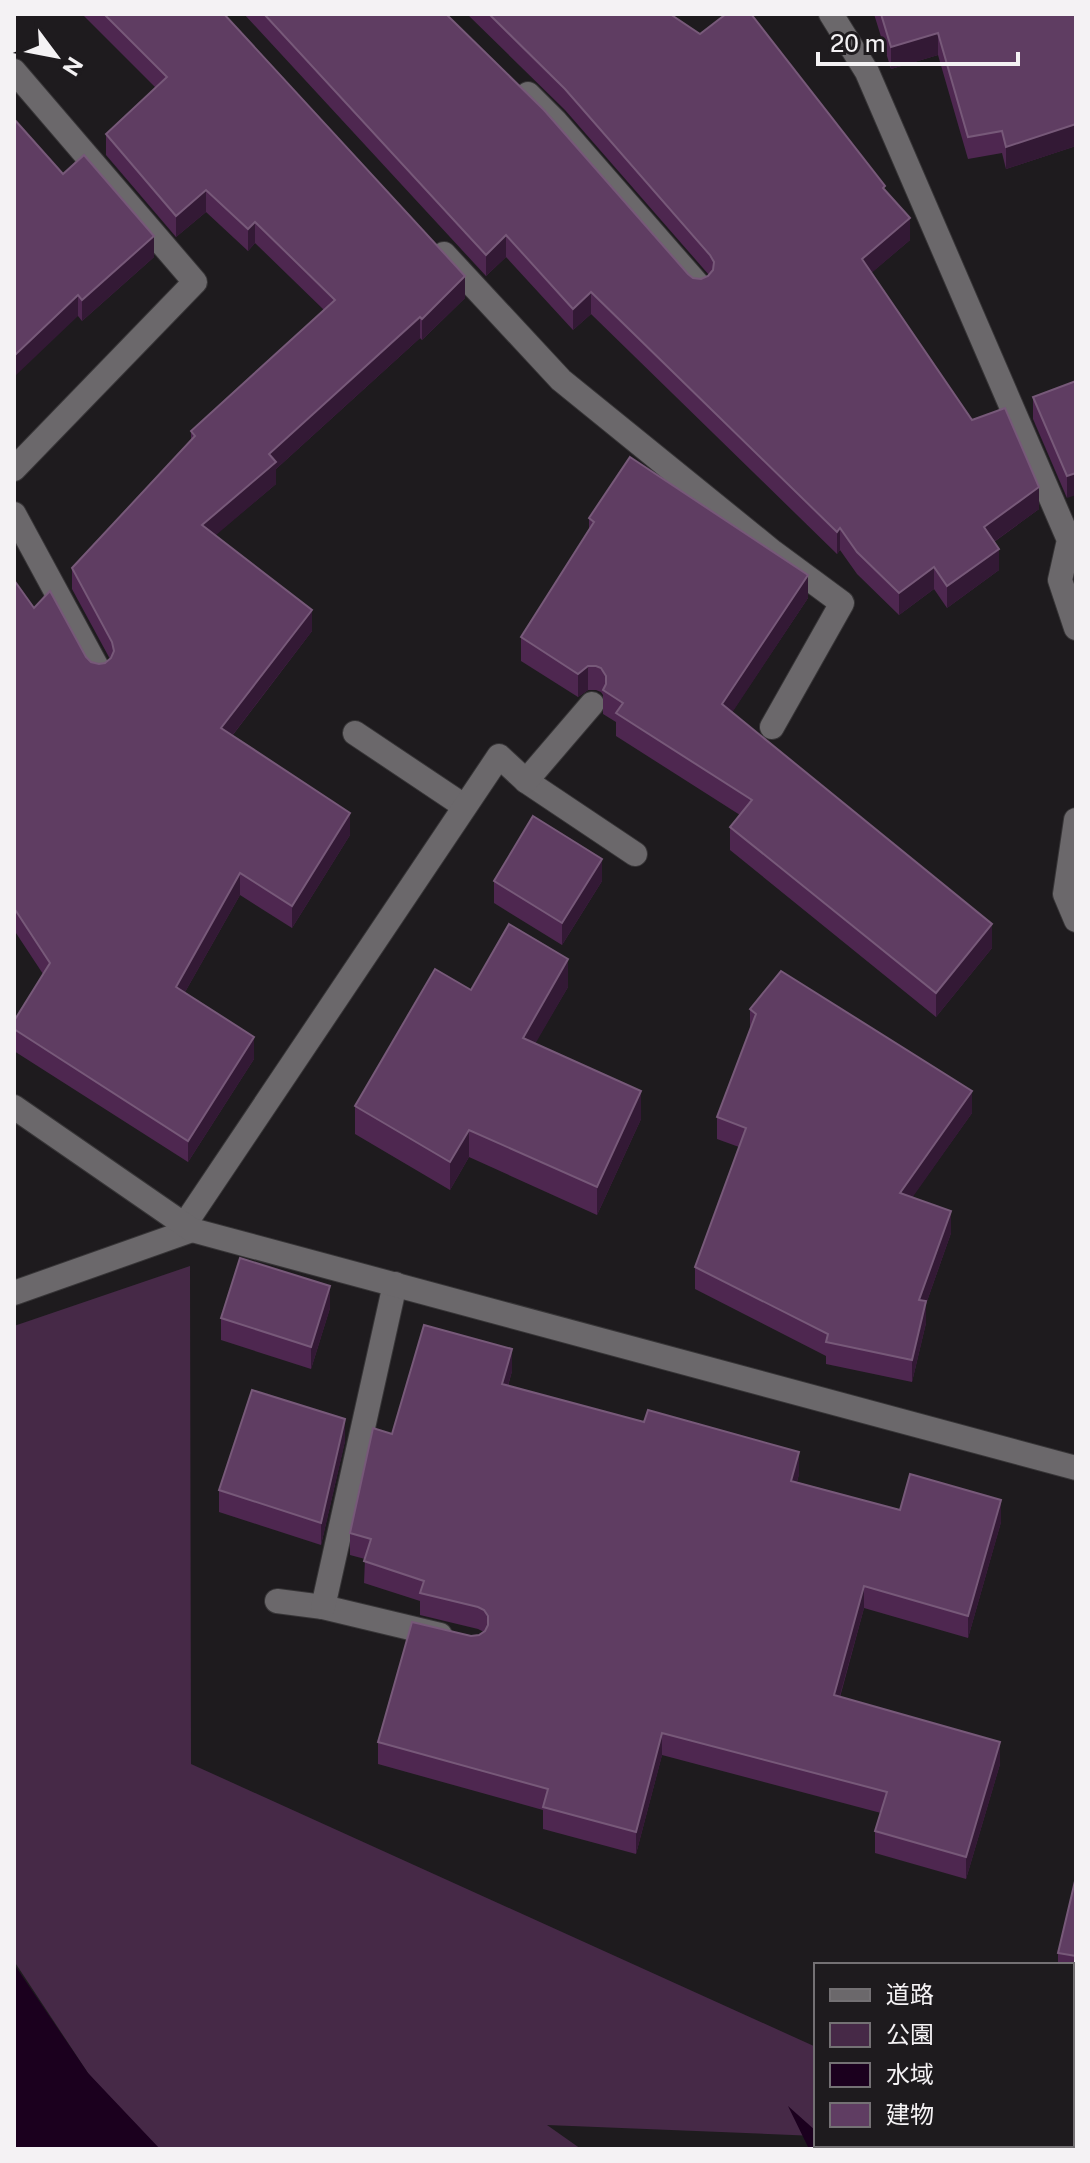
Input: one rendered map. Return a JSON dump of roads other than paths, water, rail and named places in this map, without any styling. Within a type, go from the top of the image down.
[{"type":"street","points":[[831,14],[867,72],[1073,539],[1060,580],[1076,628]]},
{"type":"street","points":[[14,71],[195,282],[14,469]]},
{"type":"street","points":[[511,78],[555,121],[699,286]]},
{"type":"street","points":[[432,241],[561,380],[773,552],[842,603],[772,727]]},
{"type":"street","points":[[14,514],[99,671]]},
{"type":"street","points":[[526,781],[592,704]]},
{"type":"street","points":[[355,733],[464,806]]},
{"type":"street","points":[[14,1293],[188,1227],[499,756],[526,781],[635,854]]},
{"type":"street","points":[[1076,820],[1065,894],[1076,920]]},
{"type":"street","points":[[14,1107],[188,1227],[1076,1468]]},
{"type":"street","points":[[323,1607],[395,1284]]},
{"type":"street","points":[[277,1601],[323,1607],[459,1640]]},
{"type":"water","points":[[14,1964],[88,2073],[160,2149],[14,2149]]},
{"type":"water","points":[[788,2106],[814,2129],[814,2147],[837,2149],[809,2149]]}]
